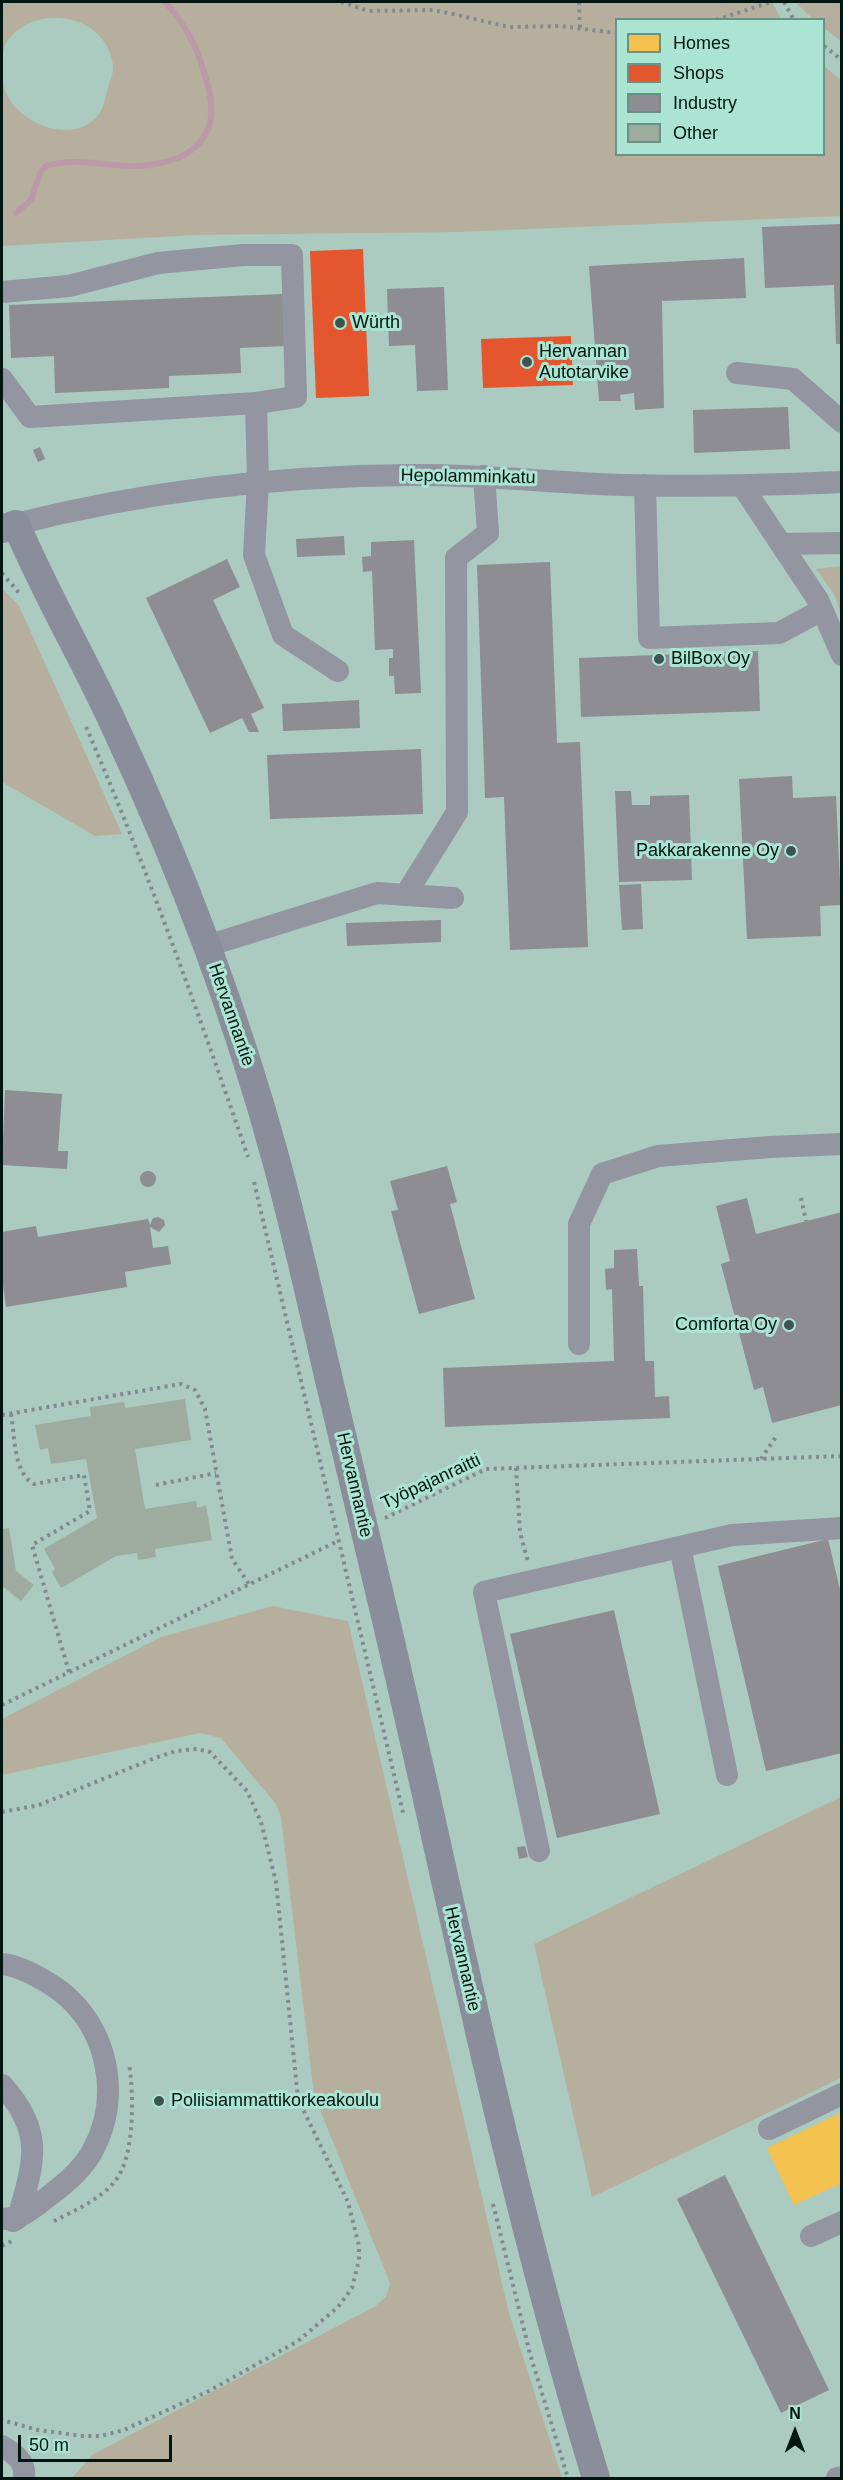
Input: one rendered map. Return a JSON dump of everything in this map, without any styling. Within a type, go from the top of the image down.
[{"type":"main road","name":"Hervannantie","points":[[9,526],[87,667],[143,788],[207,946],[276,1160],[352,1534],[557,2350],[596,2478]]},
{"type":"street","points":[[2,292],[69,286],[158,263],[243,255],[292,255],[297,397],[256,403],[30,417],[2,379]]},
{"type":"street","points":[[737,373],[793,379],[842,422]]},
{"type":"street","points":[[256,403],[258,482],[254,555],[283,635],[338,671]]},
{"type":"street","name":"Hepolamminkatu","points":[[9,526],[83,507],[140,497],[258,482],[411,475],[484,476],[645,485],[743,486],[842,482]]},
{"type":"street","points":[[406,894],[457,812],[456,558],[488,533],[484,476]]},
{"type":"street","points":[[645,485],[649,638],[779,633],[822,610]]},
{"type":"street","points":[[743,486],[822,610],[842,655]]},
{"type":"street","points":[[782,544],[842,543]]},
{"type":"street","points":[[207,946],[377,893],[453,898]]},
{"type":"street","points":[[579,1344],[579,1224],[602,1174],[658,1156],[842,1144]]},
{"type":"street","points":[[539,1851],[484,1592],[732,1535],[842,1528]]},
{"type":"street","points":[[680,1547],[727,1775]]},
{"type":"street","points":[[2,1964],[45,1980],[87,2016],[102,2048],[109,2100],[102,2131],[92,2152],[66,2183],[7,2222]]},
{"type":"street","points":[[2,2085],[18,2103],[31,2131],[32,2166],[7,2222]]},
{"type":"street","points":[[769,2129],[842,2094]]},
{"type":"street","points":[[811,2236],[842,2222]]},
{"type":"street","points":[[2,2446],[17,2455],[25,2469],[24,2478]]},
{"type":"path","points":[[341,2],[369,11],[433,10],[509,27],[560,26],[615,33]]},
{"type":"path","points":[[579,2],[580,30]]},
{"type":"path","points":[[722,18],[771,2]]},
{"type":"path","points":[[784,2],[793,18]]},
{"type":"path","points":[[825,47],[842,60]]},
{"type":"path","points":[[2,573],[26,603]]},
{"type":"path","points":[[85,726],[128,824],[182,964],[250,1165]]},
{"type":"path","points":[[253,1176],[352,1534],[406,1828]]},
{"type":"path","points":[[801,1198],[806,1221]]},
{"type":"path","points":[[2,1415],[181,1384],[195,1390],[205,1409],[232,1559],[249,1584]]},
{"type":"path","points":[[11,1413],[20,1468],[27,1480],[34,1484],[84,1475],[90,1511],[32,1545],[69,1672]]},
{"type":"path","points":[[761,1459],[777,1435]]},
{"type":"path","name":"Työpajanraitti","points":[[2,1705],[486,1468],[842,1456]]},
{"type":"path","points":[[516,1467],[520,1532],[532,1581]]},
{"type":"path","points":[[156,1485],[216,1473]]},
{"type":"path","points":[[2,1812],[39,1805],[155,1758],[176,1751],[197,1749],[210,1752],[247,1791],[261,1822],[276,1882],[298,2099],[348,2202],[359,2246],[359,2260],[352,2288],[338,2307],[298,2341],[209,2391],[124,2430],[101,2436],[38,2430],[2,2420]]},
{"type":"path","points":[[492,2197],[530,2354],[568,2478]]},
{"type":"shaded area","points":[[2,2],[772,2],[780,18],[615,18],[615,156],[825,156],[825,67],[841,80],[841,216],[458,232],[196,235],[2,246],[2,68],[5,90],[11,102],[21,113],[47,127],[61,130],[75,129],[88,124],[99,114],[113,66],[109,49],[99,36],[86,26],[71,20],[54,18],[37,20],[21,28],[8,40],[4,49],[2,66]]},
{"type":"shaded area","points":[[795,2],[841,2],[841,41],[825,29],[825,18],[812,18]]},
{"type":"shaded area","points":[[842,566],[841,614],[834,594],[816,569]]},
{"type":"shaded area","points":[[2,588],[19,606],[122,834],[95,836],[2,782]]},
{"type":"shaded area","points":[[273,1606],[348,1621],[509,2313],[562,2478],[72,2478],[92,2455],[374,2307],[386,2297],[390,2283],[314,2095],[281,1817],[276,1804],[221,1738],[200,1733],[2,1775],[2,1719],[161,1637]]},
{"type":"shaded area","points":[[841,1797],[841,2078],[592,2197],[534,1944]]},
{"type":"building: Homes","points":[[842,2112],[842,2183],[794,2205],[767,2148]]},
{"type":"building: Shops","name":"Würth","points":[[363,249],[369,396],[316,398],[310,251]]},
{"type":"building: Shops","name":"Hervannan Autotarvike","points":[[571,336],[573,385],[483,388],[481,339]]},
{"type":"building: Industry","points":[[842,224],[842,344],[836,344],[834,285],[765,288],[762,227]]},
{"type":"building: Industry","points":[[744,258],[746,298],[662,301],[664,408],[635,410],[634,393],[620,395],[621,401],[599,401],[589,266]]},
{"type":"building: Industry","points":[[444,287],[448,390],[417,391],[415,345],[389,346],[387,289]]},
{"type":"building: Industry","points":[[283,294],[286,346],[240,348],[241,373],[169,376],[169,388],[55,393],[54,356],[11,358],[9,305]]},
{"type":"building: Industry","points":[[788,407],[790,449],[694,453],[693,410]]},
{"type":"building: Industry","points":[[40,447],[45,459],[38,462],[33,450]]},
{"type":"building: Industry","points":[[344,536],[345,555],[297,557],[296,539]]},
{"type":"building: Industry","points":[[414,540],[421,693],[395,694],[394,676],[389,676],[389,658],[393,658],[393,649],[375,650],[372,571],[363,572],[362,557],[371,556],[371,542]]},
{"type":"building: Industry","points":[[227,559],[240,587],[213,600],[264,708],[251,714],[259,732],[249,732],[242,718],[210,733],[146,598]]},
{"type":"building: Industry","points":[[550,562],[557,743],[580,742],[588,947],[510,950],[504,797],[485,798],[477,565]]},
{"type":"building: Industry","points":[[758,651],[760,711],[581,717],[579,658]]},
{"type":"building: Industry","points":[[359,700],[360,728],[283,731],[282,704]]},
{"type":"building: Industry","points":[[421,749],[423,814],[270,819],[267,755]]},
{"type":"building: Industry","name":"Pakkarakenne Oy","points":[[792,776],[793,798],[836,796],[841,905],[820,906],[821,936],[747,939],[739,779]]},
{"type":"building: Industry","points":[[615,791],[631,791],[632,805],[650,805],[650,796],[689,795],[692,880],[619,882]]},
{"type":"building: Industry","points":[[641,884],[643,929],[622,930],[619,885]]},
{"type":"building: Industry","points":[[441,920],[441,942],[347,946],[346,923]]},
{"type":"building: Industry","points":[[5,1090],[62,1094],[58,1151],[68,1151],[67,1169],[2,1165]]},
{"type":"building: Industry","points":[[447,1166],[457,1202],[450,1204],[475,1299],[419,1314],[391,1211],[398,1210],[390,1181]]},
{"type":"building: Industry","points":[[148,1171],[154,1173],[156,1179],[154,1185],[148,1187],[142,1185],[140,1179],[142,1173]]},
{"type":"building: Industry","name":"Comforta Oy","points":[[747,1198],[756,1234],[842,1212],[842,1405],[772,1423],[763,1387],[754,1390],[721,1264],[730,1261],[716,1206]]},
{"type":"building: Industry","points":[[158,1217],[164,1220],[165,1225],[159,1232],[150,1227],[153,1248],[168,1246],[171,1264],[125,1272],[127,1287],[6,1307],[2,1278],[2,1232],[36,1226],[38,1237],[148,1219],[150,1225],[153,1218]]},
{"type":"building: Industry","points":[[637,1249],[639,1286],[643,1286],[645,1361],[654,1361],[655,1397],[669,1396],[670,1418],[445,1427],[443,1368],[614,1361],[612,1289],[606,1290],[605,1269],[614,1268],[614,1250]]},
{"type":"building: Industry","points":[[828,1539],[842,1598],[842,1753],[766,1771],[718,1566]]},
{"type":"building: Industry","points":[[614,1610],[660,1814],[557,1838],[510,1634]]},
{"type":"building: Industry","points":[[525,1846],[528,1857],[519,1859],[517,1847]]},
{"type":"building: Industry","points":[[725,2175],[829,2390],[781,2413],[677,2199]]},
{"type":"building: Other","points":[[185,1399],[191,1440],[135,1449],[145,1509],[196,1501],[197,1508],[206,1505],[212,1540],[155,1549],[156,1557],[138,1560],[137,1553],[116,1556],[61,1588],[52,1572],[55,1569],[44,1549],[97,1518],[86,1459],[51,1464],[48,1448],[40,1450],[35,1425],[91,1416],[90,1407],[124,1402],[125,1408]]},
{"type":"building: Other","points":[[9,1528],[16,1571],[34,1585],[21,1601],[2,1586],[2,1529]]},
{"type":"waterway","points":[[16,213],[31,200],[41,171],[47,165],[67,162],[131,166],[155,164],[184,155],[196,147],[204,137],[210,124],[211,108],[206,77],[188,32],[165,2]]},
{"type":"place","name":"Würth","points":[[340,323]]},
{"type":"place","name":"Hervannan Autotarvike","points":[[527,362]]},
{"type":"place","name":"BilBox Oy","points":[[659,659]]},
{"type":"place","name":"Pakkarakenne Oy","points":[[791,851]]},
{"type":"place","name":"Comforta Oy","points":[[789,1325]]},
{"type":"place","name":"Poliisiammattikorkeakoulu","points":[[159,2101]]}]
